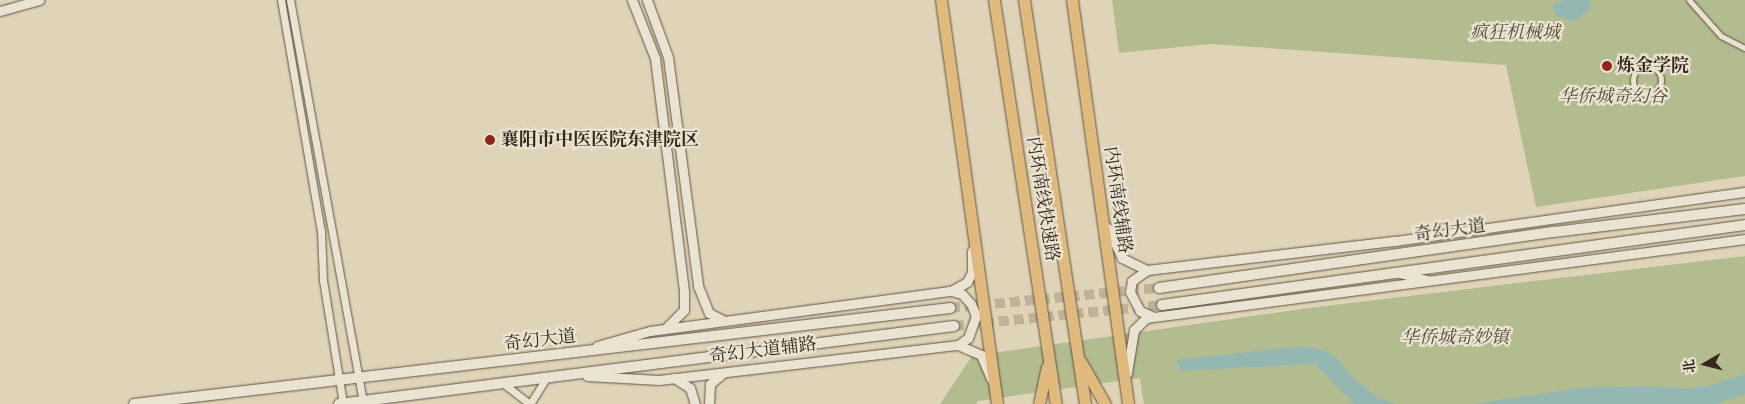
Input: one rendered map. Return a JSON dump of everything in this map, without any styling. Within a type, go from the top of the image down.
[{"type":"main road","points":[[941,0],[997,404]]},
{"type":"main road","name":"内环南线快速路","points":[[994,0],[1056,404]]},
{"type":"main road","name":"内环南线快速路","points":[[1024,0],[1085,404]]},
{"type":"main road","name":"内环南线辅路","points":[[1072,0],[1128,404]]},
{"type":"main road","name":"奇幻大道","points":[[1159,288],[1569,230],[1745,208]]},
{"type":"main road","name":"奇幻大道","points":[[1162,305],[1745,225]]},
{"type":"main road","name":"奇幻大道","points":[[134,404],[573,354],[950,308]]},
{"type":"main road","points":[[339,404],[954,326]]},
{"type":"main road","points":[[1078,355],[1104,404]]},
{"type":"main road","points":[[1039,404],[1049,361]]},
{"type":"street","points":[[0,11],[39,0]]},
{"type":"street","points":[[280,0],[321,231],[323,280],[343,404]]},
{"type":"street","points":[[290,0],[363,401]]},
{"type":"street","points":[[632,0],[656,58],[684,292],[684,310],[666,329]]},
{"type":"street","points":[[647,0],[668,57],[698,286],[709,313],[724,320]]},
{"type":"street","points":[[1689,0],[1721,36],[1745,48]]},
{"type":"street","points":[[1645,66],[1654,67],[1660,75],[1660,84],[1655,92],[1641,93],[1633,82],[1634,73],[1645,66]]},
{"type":"street","points":[[1098,192],[1115,246],[1122,258],[1147,270]]},
{"type":"street","points":[[1154,317],[1140,311],[1130,292],[1132,281],[1147,270],[1427,237],[1745,192]]},
{"type":"street","points":[[1538,222],[1569,230]]},
{"type":"street","points":[[951,291],[967,282],[972,272],[972,223]]},
{"type":"street","points":[[1400,254],[1427,237]]},
{"type":"street","points":[[1126,388],[1134,330],[1146,318],[1433,282],[1745,239]]},
{"type":"street","points":[[1544,266],[1575,247]]},
{"type":"street","points":[[1399,273],[1433,282]]},
{"type":"street","points":[[951,291],[962,294],[971,304],[976,316],[968,338],[958,345]]},
{"type":"street","name":"奇幻大道辅路","points":[[573,354],[666,329],[951,291]]},
{"type":"street","points":[[958,345],[981,355],[995,389]]},
{"type":"street","name":"奇幻大道辅路","points":[[572,375],[674,378],[958,345]]},
{"type":"street","points":[[709,404],[710,384],[724,372]]},
{"type":"street","points":[[504,384],[530,404],[547,378]]},
{"type":"street","points":[[674,378],[690,388],[695,404]]},
{"type":"green space","name":"华侨城奇幻谷","points":[[1112,0],[1745,0],[1745,176],[1536,207],[1506,65],[1211,44],[1119,53]]},
{"type":"green space","name":"华侨城奇妙镇","points":[[1745,256],[1745,404],[1144,404],[1140,378],[978,401],[976,404],[940,404],[972,356],[1309,308]]},
{"type":"water","points":[[1563,0],[1589,0],[1591,9],[1575,21],[1568,20],[1556,15],[1552,5]]},
{"type":"water","points":[[1300,346],[1324,350],[1340,361],[1351,376],[1377,397],[1395,404],[1354,404],[1315,364],[1180,371],[1177,360]]},
{"type":"water","points":[[1745,374],[1745,394],[1716,404],[1473,404],[1586,387],[1653,386],[1685,389],[1707,386]]},
{"type":"tunnel","points":[[950,308],[1159,288]]},
{"type":"tunnel","points":[[954,326],[1162,305]]},
{"type":"place","name":"炼金学院","points":[[1607,66]]},
{"type":"place","name":"襄阳市中医医院东津院区","points":[[490,140]]},
{"type":"park label","name":"疯狂机械城","points":[[1515,33]]}]
